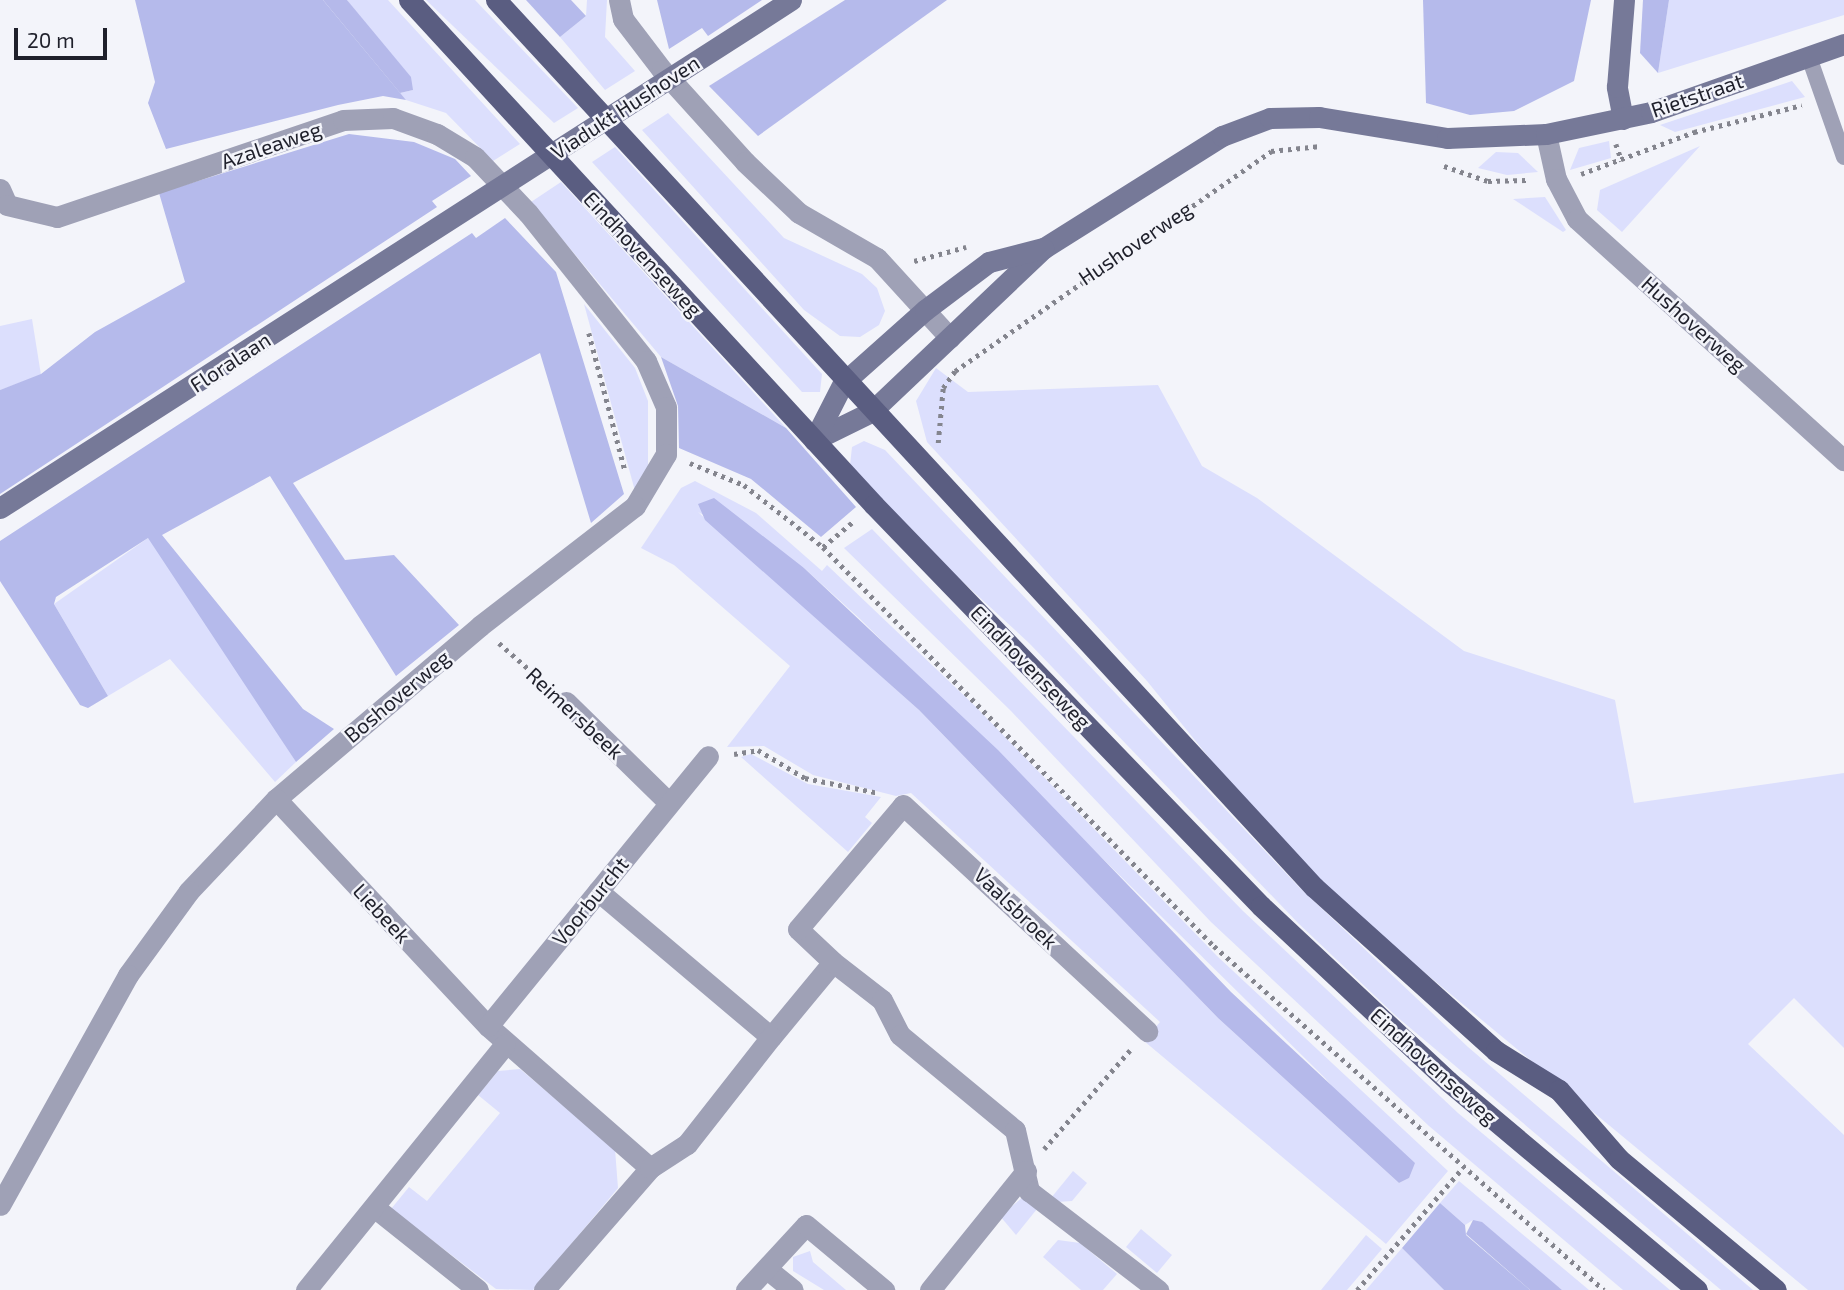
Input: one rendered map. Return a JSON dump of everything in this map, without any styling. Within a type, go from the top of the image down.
[{"type":"main road","name":"Eindhovenseweg","points":[[408,0],[874,505],[1261,906],[1448,1081],[1697,1290]]},
{"type":"main road","points":[[496,0],[918,464],[1314,887],[1496,1051],[1559,1090],[1619,1159],[1776,1290]]},
{"type":"street","points":[[619,0],[623,19],[662,71],[763,181],[799,213],[877,258],[950,338]]},
{"type":"street","name":"Viadukt Hushoven","points":[[459,216],[791,0]]},
{"type":"street","points":[[1623,120],[1618,87],[1624,0]]},
{"type":"street","name":"Rietstraat","points":[[1546,134],[1623,120],[1844,44]]},
{"type":"street","name":"Hushoverweg","points":[[814,440],[871,412],[1044,248],[1222,136],[1270,118],[1319,117],[1447,138],[1546,134],[1556,178],[1577,219],[1844,460]]},
{"type":"street","name":"Azaleaweg","points":[[0,189],[7,205],[57,216],[342,120],[393,118],[475,157],[528,213],[646,361],[666,407],[666,454]]},
{"type":"street","name":"Floralaan","points":[[0,509],[459,216]]},
{"type":"street","name":"Hushoverweg","points":[[814,440],[844,383],[925,310],[989,262],[1044,248]]},
{"type":"street","name":"Boshoverweg","points":[[0,1205],[128,975],[189,891],[276,799],[480,626],[635,506],[666,454]]},
{"type":"street","name":"Reimersbeek","points":[[566,702],[669,803]]},
{"type":"street","name":"Voorburcht","points":[[488,1026],[708,756]]},
{"type":"street","name":"Liebeek","points":[[276,799],[488,1026]]},
{"type":"street","points":[[903,804],[798,929],[833,962],[882,1000],[900,1035],[1015,1130],[1029,1191],[1158,1290]]},
{"type":"street","name":"Vaalsbroek","points":[[903,804],[1147,1031]]},
{"type":"street","points":[[598,891],[771,1037]]},
{"type":"street","points":[[544,1290],[650,1168],[687,1144],[833,962]]},
{"type":"street","points":[[488,1026],[505,1044],[650,1168]]},
{"type":"street","points":[[306,1290],[505,1044]]},
{"type":"street","points":[[930,1290],[1026,1171]]},
{"type":"street","points":[[374,1207],[478,1290]]},
{"type":"street","points":[[746,1290],[806,1225],[884,1290]]},
{"type":"street","points":[[767,1269],[793,1290]]},
{"type":"lane","points":[[1809,57],[1844,157]]},
{"type":"path","name":"Rietstraat","points":[[1556,178],[1622,161],[1694,132],[1822,100]]},
{"type":"path","name":"Hushoverweg","points":[[918,464],[944,432],[943,388],[955,371],[1271,151],[1329,145]]},
{"type":"path","points":[[1435,164],[1488,181],[1556,178]]},
{"type":"path","points":[[586,321],[635,506]]},
{"type":"path","points":[[666,454],[744,485],[823,547],[1214,946],[1461,1170],[1604,1290]]},
{"type":"path","points":[[823,547],[874,505]]},
{"type":"path","name":"Reimersbeek","points":[[480,626],[566,702]]},
{"type":"path","points":[[708,756],[758,750],[805,778],[886,794],[903,804]]},
{"type":"path","points":[[1026,1171],[1147,1031]]},
{"type":"path","points":[[1357,1290],[1461,1170]]},
{"type":"shaded area","points":[[135,0],[323,0],[406,100],[383,96],[338,105],[166,149],[148,103],[155,82]]},
{"type":"shaded area","points":[[323,0],[347,0],[411,77],[413,90],[400,93]]},
{"type":"shaded area","points":[[347,0],[388,0],[520,144],[493,161],[446,113],[406,100],[400,93],[413,90]]},
{"type":"shaded area","points":[[426,0],[475,0],[578,108],[554,123]]},
{"type":"shaded area","points":[[526,0],[571,0],[586,16],[560,37]]},
{"type":"shaded area","points":[[587,0],[607,0],[605,37],[635,71],[605,90],[560,37],[586,16]]},
{"type":"shaded area","points":[[657,0],[762,0],[708,36],[702,28],[669,49]]},
{"type":"shaded area","points":[[845,0],[947,0],[758,136],[709,86]]},
{"type":"shaded area","points":[[1423,0],[1591,0],[1574,81],[1514,111],[1470,115],[1426,103]]},
{"type":"shaded area","points":[[1643,0],[1669,0],[1658,73],[1640,53]]},
{"type":"shaded area","points":[[1669,0],[1844,0],[1844,15],[1658,73]]},
{"type":"shaded area","points":[[1792,81],[1805,97],[1675,132],[1660,125]]},
{"type":"shaded area","points":[[668,113],[784,238],[862,274],[877,288],[885,311],[879,325],[860,337],[840,336],[804,310],[642,130]]},
{"type":"shaded area","points":[[349,134],[414,142],[455,159],[471,176],[432,201],[437,207],[0,494],[0,390],[41,374],[95,332],[185,282],[159,193]]},
{"type":"shaded area","points":[[1609,141],[1611,158],[1570,170],[1579,148]]},
{"type":"shaded area","points":[[1700,146],[1622,232],[1597,210],[1600,190]]},
{"type":"shaded area","points":[[615,147],[822,374],[820,392],[802,392],[592,162]]},
{"type":"shaded area","points":[[1496,152],[1518,153],[1538,172],[1507,175],[1478,168]]},
{"type":"shaded area","points":[[561,182],[786,428],[661,357],[531,202]]},
{"type":"shaded area","points":[[1545,197],[1566,230],[1563,232],[1513,199]]},
{"type":"shaded area","points":[[505,218],[556,272],[624,494],[591,523],[540,353],[293,483],[345,560],[394,555],[459,625],[396,676],[270,476],[162,535],[303,709],[334,729],[296,762],[148,538],[56,597],[54,604],[108,696],[88,708],[80,705],[0,581],[0,541],[472,233],[476,238]]},
{"type":"shaded area","points":[[584,304],[635,368],[648,401],[648,468],[635,491]]},
{"type":"shaded area","points":[[32,319],[41,375],[0,390],[0,326]]},
{"type":"shaded area","points":[[661,357],[786,428],[856,507],[821,537],[751,479],[679,448],[678,406]]},
{"type":"shaded area","points":[[936,368],[968,392],[1158,385],[1202,466],[1257,498],[1464,651],[1615,700],[1634,803],[1844,773],[1844,1048],[1794,998],[1748,1044],[1844,1135],[1844,1290],[1808,1290],[1343,905],[1258,818],[1147,681],[927,442],[916,401]]},
{"type":"shaded area","points":[[864,441],[885,450],[1299,887],[1468,1047],[1753,1290],[1721,1290],[1396,1016],[1298,923],[1029,643],[900,524],[850,465],[852,447]]},
{"type":"shaded area","points":[[695,481],[756,513],[822,571],[827,565],[976,707],[1217,956],[1448,1171],[1386,1244],[1144,1041],[1160,1022],[911,793],[896,796],[813,775],[764,746],[727,747],[790,666],[674,565],[641,548],[681,488]],"holes":[[[698,512],[804,568],[859,618],[1325,1078],[1409,1178],[1399,1183],[1218,1018],[919,710]]]},
{"type":"shaded area","points":[[714,498],[804,568],[998,750],[1231,992],[1415,1163],[1409,1178],[1399,1183],[1218,1018],[919,710],[705,520],[698,504]]},
{"type":"shaded area","points":[[872,529],[1243,911],[1458,1113],[1670,1290],[1623,1290],[1429,1126],[1211,922],[1011,711],[844,548]]},
{"type":"shaded area","points":[[148,538],[155,541],[296,762],[275,782],[170,659],[108,696],[54,604]]},
{"type":"shaded area","points":[[751,754],[808,784],[881,797],[865,817],[872,823],[848,852],[741,757]]},
{"type":"shaded area","points":[[520,1069],[615,1149],[618,1188],[533,1290],[496,1289],[391,1209],[409,1187],[427,1201],[500,1113],[478,1095],[498,1071]]},
{"type":"shaded area","points":[[1073,1171],[1087,1183],[1072,1201],[1057,1202],[1051,1198]]},
{"type":"shaded area","points":[[1459,1181],[1589,1290],[1562,1290],[1473,1220],[1465,1225],[1440,1203]]},
{"type":"shaded area","points":[[1023,1197],[1037,1209],[1016,1235],[1000,1216]]},
{"type":"shaded area","points":[[1440,1203],[1465,1225],[1466,1235],[1530,1290],[1444,1290],[1402,1248]]},
{"type":"shaded area","points":[[1473,1220],[1482,1222],[1562,1290],[1530,1290],[1466,1234]]},
{"type":"shaded area","points":[[1141,1229],[1172,1255],[1157,1273],[1126,1247]]},
{"type":"shaded area","points":[[1366,1235],[1382,1249],[1347,1290],[1321,1290]]},
{"type":"shaded area","points":[[1058,1240],[1080,1243],[1117,1274],[1103,1290],[1081,1290],[1043,1257]]},
{"type":"shaded area","points":[[1402,1248],[1444,1290],[1366,1290]]},
{"type":"shaded area","points":[[810,1251],[813,1262],[846,1290],[824,1290],[793,1271],[793,1257]]}]
